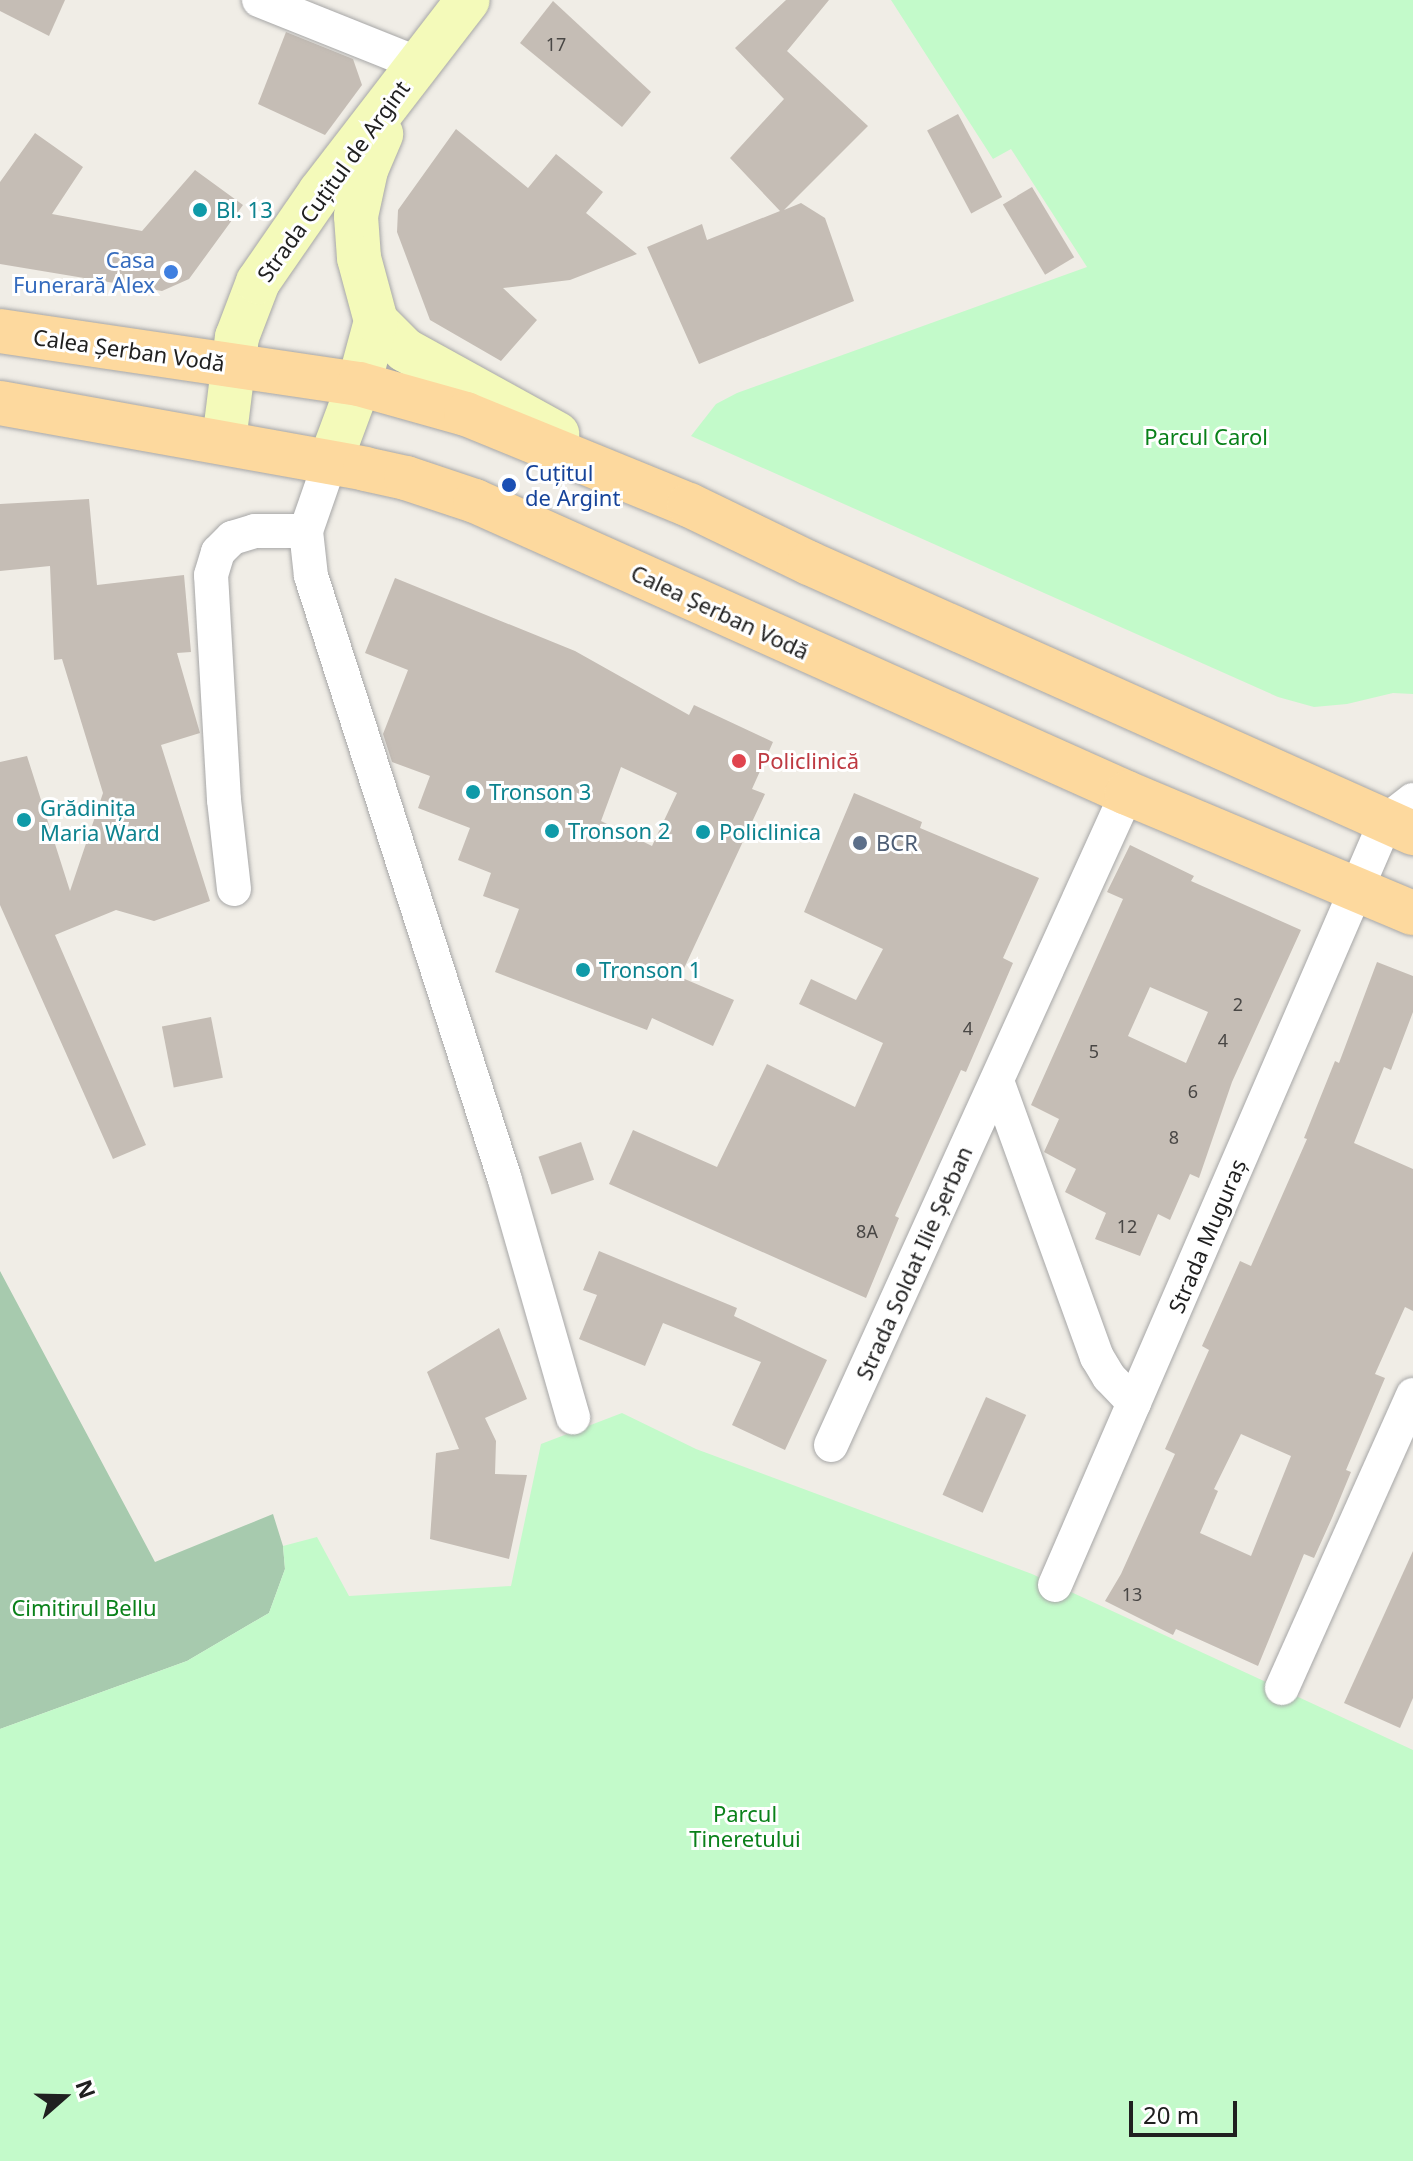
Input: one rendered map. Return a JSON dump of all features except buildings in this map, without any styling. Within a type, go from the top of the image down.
[{"type":"main road","name":"Calea Șerban Vodă","points":[[0,331],[359,384],[466,414],[689,505],[809,563],[1404,818]]},
{"type":"main road","name":"Calea Șerban Vodă","points":[[0,403],[330,462],[406,478],[475,501],[1127,793],[1413,913]]},
{"type":"street","points":[[259,0],[419,64]]},
{"type":"street","name":"Strada Cuțitul de Argint","points":[[224,441],[233,365],[246,309],[274,256],[468,0]]},
{"type":"street","name":"Strada Cuțitul de Argint","points":[[376,321],[359,258],[356,216],[366,170],[419,64]]},
{"type":"street","points":[[274,256],[291,245],[325,237],[341,243],[359,258]]},
{"type":"street","points":[[573,1417],[455,1020],[322,616],[311,576],[306,531],[359,384],[376,321],[405,350],[447,375],[689,505]]},
{"type":"street","points":[[234,889],[224,800],[211,575],[218,552],[232,538],[255,531],[306,531]]},
{"type":"street","name":"Strada Soldat Ilie Șerban","points":[[831,1445],[1127,793]]},
{"type":"street","name":"Strada Muguraș","points":[[1055,1585],[1358,888],[1404,818]]},
{"type":"street","points":[[997,1081],[1097,1357],[1109,1377],[1134,1403]]},
{"type":"street","points":[[1282,1688],[1413,1395]]},
{"type":"green space","name":"Parcul Carol","points":[[891,0],[1413,0],[1413,694],[1393,693],[1347,704],[1314,707],[1278,697],[691,436],[716,404],[737,393],[1087,267],[1011,149],[993,159]]},
{"type":"green space","name":"Cimitirul Bellu","points":[[0,1271],[155,1562],[273,1514],[283,1546],[285,1569],[269,1613],[187,1661],[0,1729]]},
{"type":"green space","name":"Parcul Tineretului","points":[[622,1413],[696,1449],[1032,1574],[1413,1750],[1413,2161],[0,2161],[0,1729],[187,1661],[269,1613],[285,1569],[283,1546],[317,1537],[349,1596],[511,1586],[541,1444]]},
{"type":"place","name":"Bl. 13","points":[[200,210]]},
{"type":"place","name":"Casa Funerară Alex","points":[[171,272]]},
{"type":"place","name":"Cuțitul de Argint","points":[[509,485]]},
{"type":"place","name":"Policlinică","points":[[739,761]]},
{"type":"place","name":"Tronson 3","points":[[473,792]]},
{"type":"place","name":"Grădinița Maria Ward","points":[[24,820]]},
{"type":"place","name":"Tronson 2","points":[[552,831]]},
{"type":"place","name":"Policlinica","points":[[703,832]]},
{"type":"place","name":"BCR","points":[[860,843]]},
{"type":"place","name":"Tronson 1","points":[[583,970]]}]
